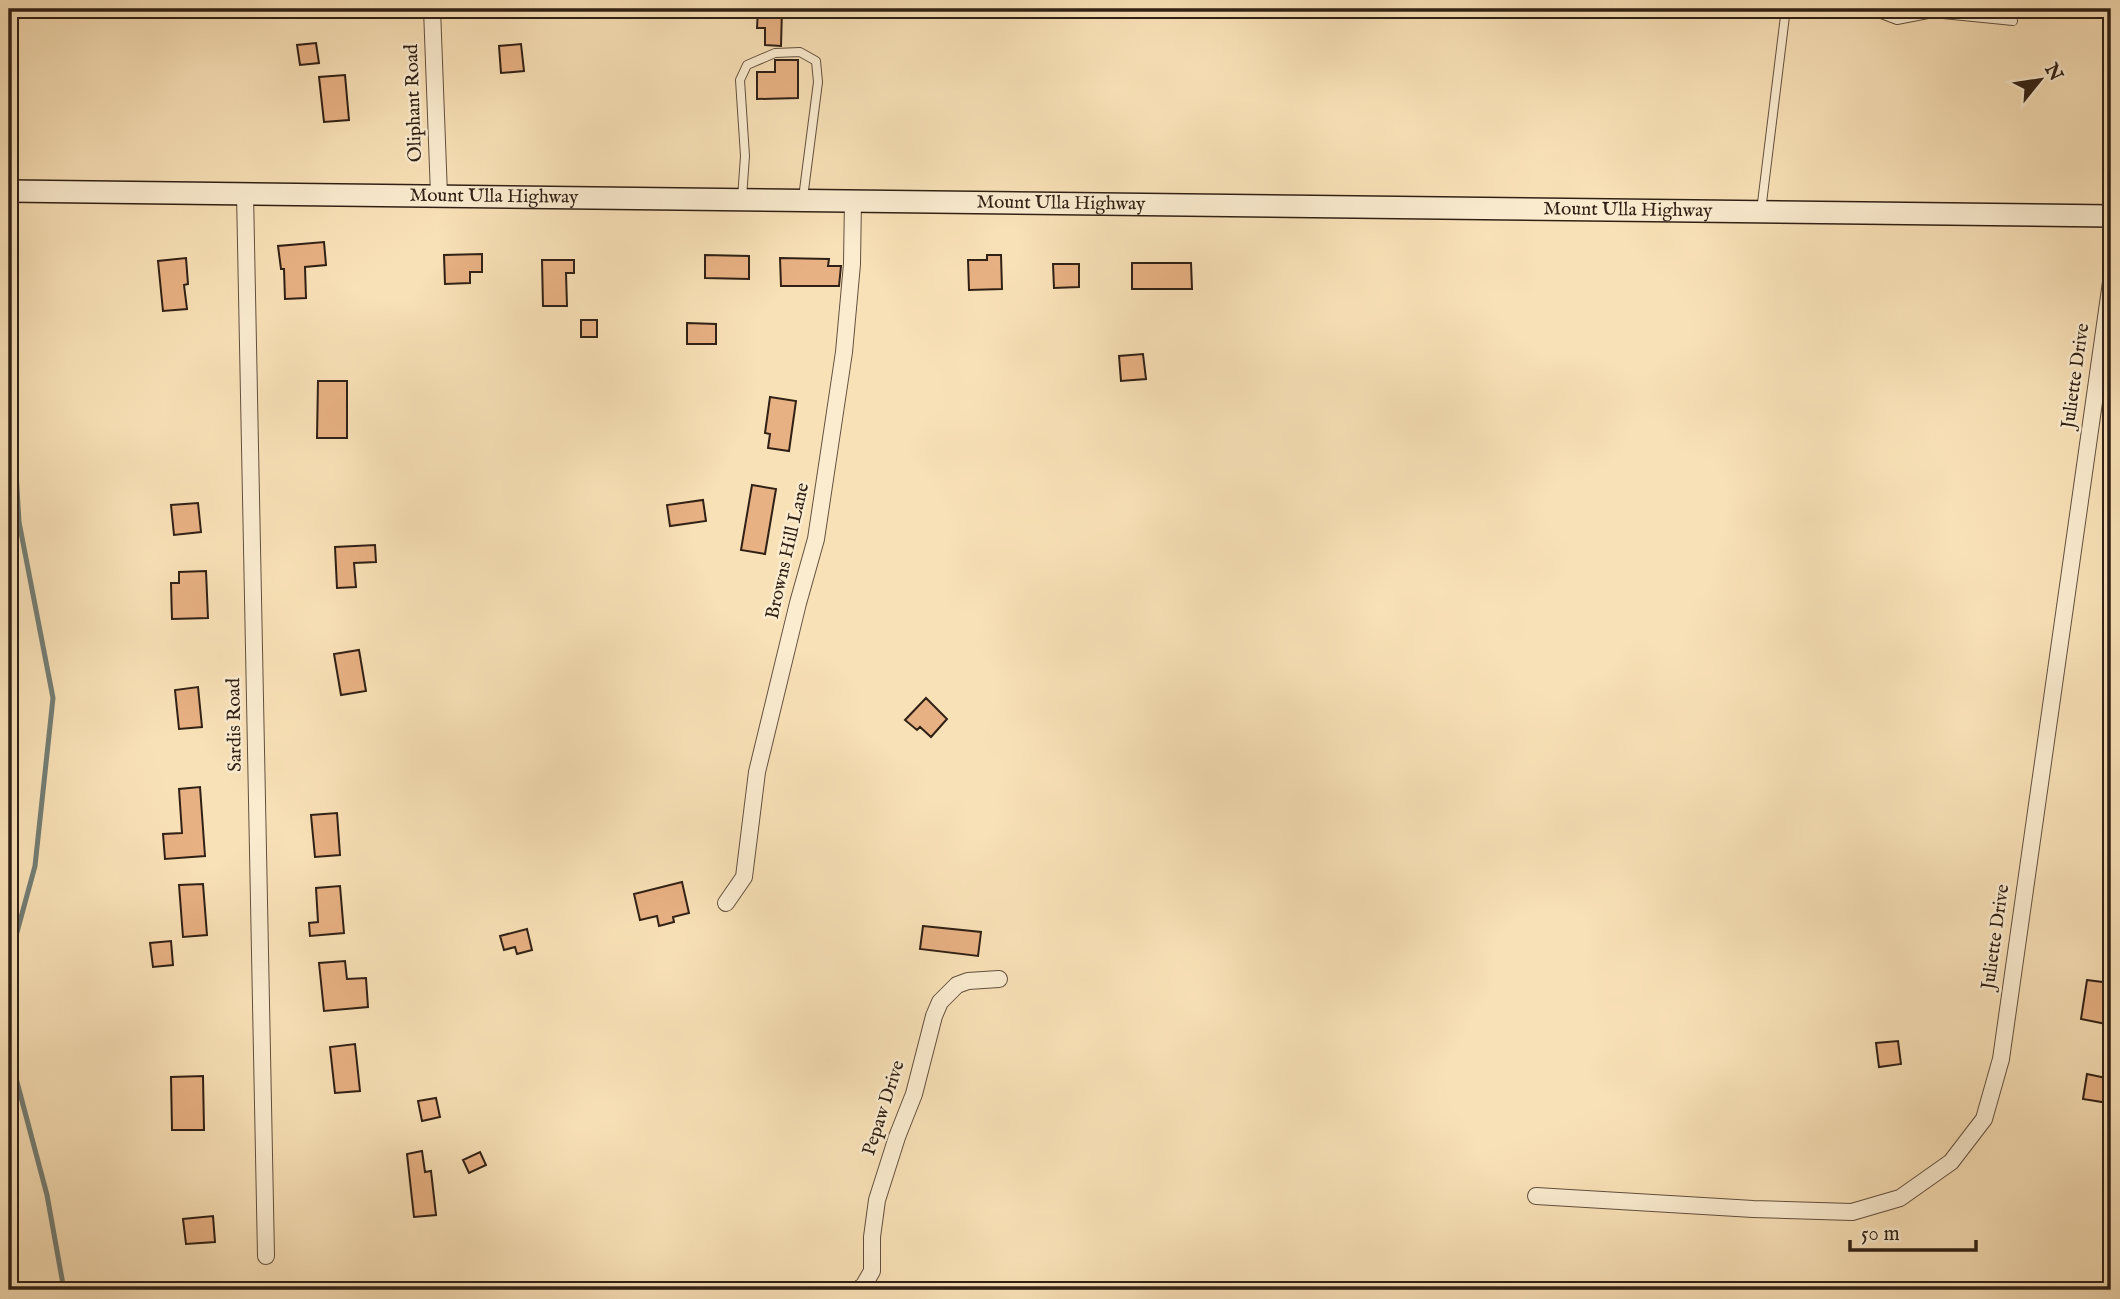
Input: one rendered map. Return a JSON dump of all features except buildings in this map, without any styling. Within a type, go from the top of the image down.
[{"type":"main road","name":"Mount Ulla Highway","points":[[9,191],[2111,216]]},
{"type":"street","name":"Oliphant Road","points":[[432,9],[439,195]]},
{"type":"street","name":"Sardis Road","points":[[245,193],[266,1256]]},
{"type":"street","name":"Browns Hill Lane","points":[[726,903],[744,877],[757,772],[816,539],[844,352],[852,264],[853,200]]},
{"type":"street","name":"Juliette Drive","points":[[1536,1196],[1852,1212],[1900,1198],[1910,1191],[1951,1162],[1984,1119],[2001,1059],[2111,282]]},
{"type":"street","name":"Pepaw Drive","points":[[858,1290],[872,1271],[872,1237],[877,1200],[914,1094],[933,1016],[940,1002],[957,985],[968,981],[999,979]]},
{"type":"lane","points":[[1761,211],[1785,16],[1789,9]]},
{"type":"lane","points":[[1868,9],[1897,20],[1933,13],[2013,21]]},
{"type":"lane","points":[[742,198],[745,156],[740,80],[747,65],[775,53],[800,52],[816,61],[818,82],[803,199]]},
{"type":"waterway","points":[[9,352],[19,522],[53,698],[35,866],[11,954],[13,1067],[47,1195],[64,1290]]}]
